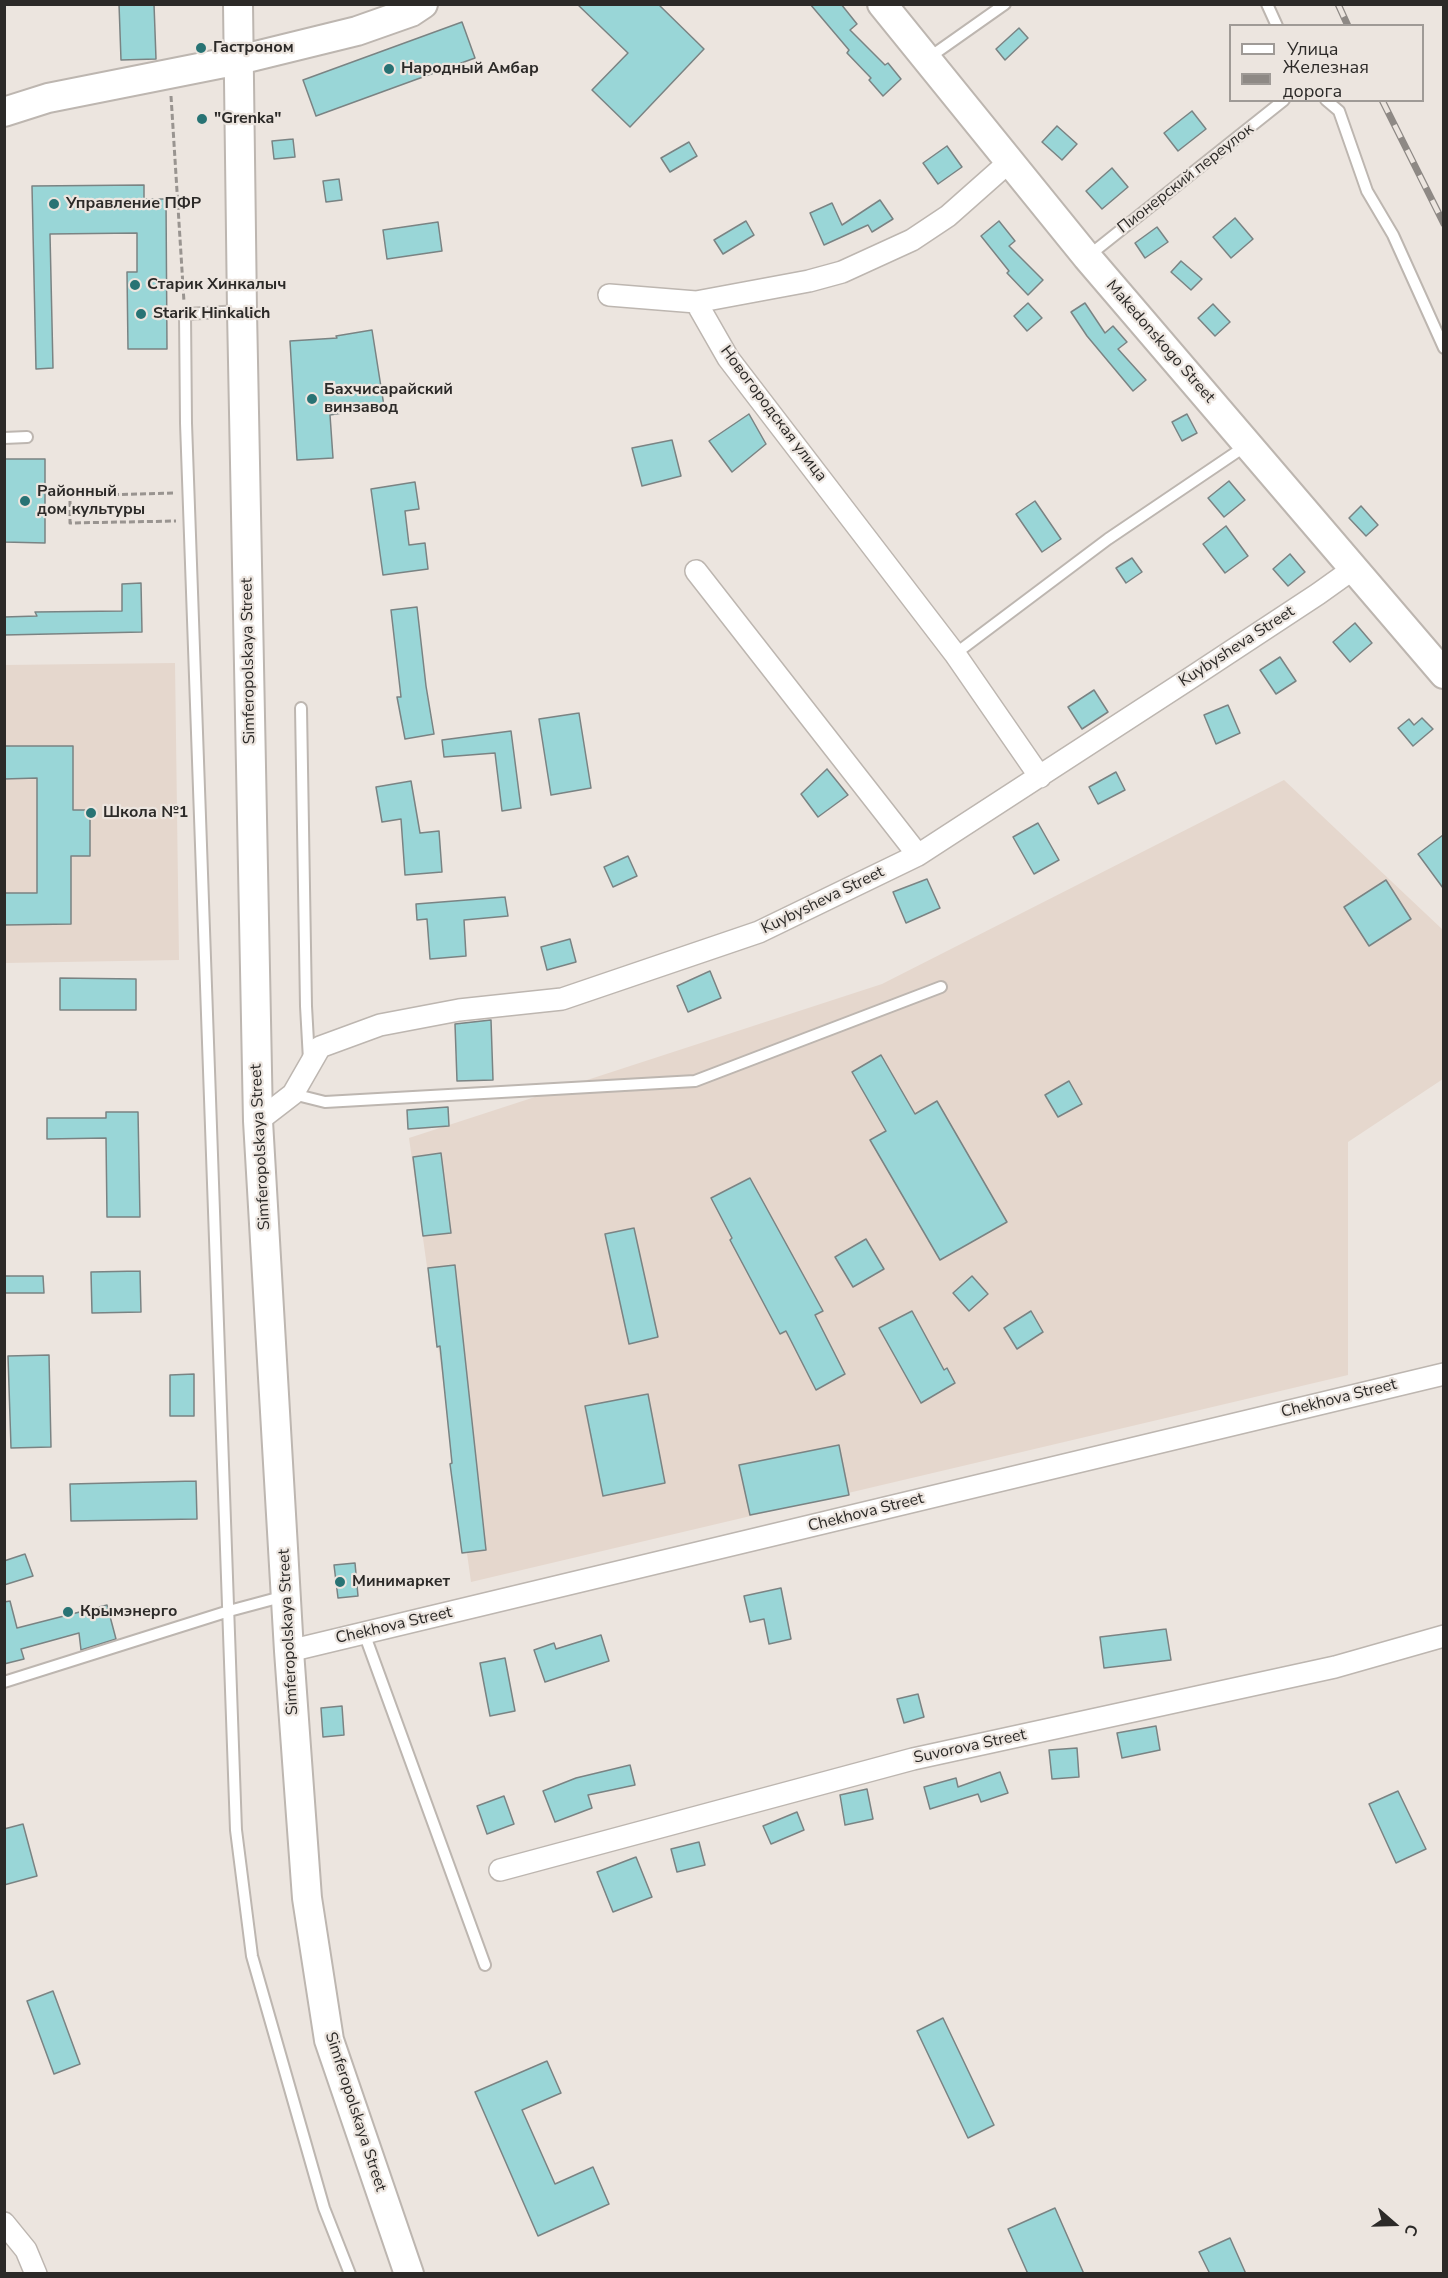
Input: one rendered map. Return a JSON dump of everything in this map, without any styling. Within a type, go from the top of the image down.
[{"type":"main road","name":"Simferopolskaya Street","points":[[238,4],[258,1121],[289,1651],[307,1898],[329,2040],[409,2274]]},
{"type":"main road","points":[[6,111],[48,98],[239,60],[357,31],[411,12],[423,4]]},
{"type":"main road","name":"Makedonskogo Street","points":[[882,4],[1087,257],[1443,674]]},
{"type":"street","points":[[609,296],[696,302],[809,281],[842,272],[912,240],[948,216],[1009,162]]},
{"type":"street","name":"Новогородская улица","points":[[696,302],[728,358],[955,654],[1040,777]]},
{"type":"street","name":"Kuybysheva Street","points":[[258,1121],[292,1094],[320,1047],[380,1025],[459,1010],[562,999],[674,963],[759,932],[918,855],[1040,777],[1353,569]]},
{"type":"street","points":[[696,572],[918,855]]},
{"type":"street","name":"Chekhova Street","points":[[289,1651],[1443,1374]]},
{"type":"street","name":"Suvorova Street","points":[[500,1870],[913,1760],[1335,1667],[1443,1636]]},
{"type":"street","points":[[4,2223],[26,2250],[36,2274]]},
{"type":"lane","points":[[926,59],[1005,4]]},
{"type":"lane","points":[[1267,4],[1276,24]]},
{"type":"lane","name":"Пионерский переулок","points":[[1087,257],[1281,102]]},
{"type":"lane","points":[[1328,102],[1339,111],[1367,191],[1393,235],[1443,348]]},
{"type":"lane","points":[[242,311],[184,314],[236,1830],[252,1956],[324,2208],[350,2274]]},
{"type":"lane","points":[[4,438],[27,437]]},
{"type":"lane","points":[[955,654],[1108,539],[1249,444]]},
{"type":"lane","points":[[301,708],[309,1066]]},
{"type":"lane","points":[[292,1094],[325,1102],[695,1081],[941,987]]},
{"type":"lane","points":[[4,1682],[229,1611],[286,1596]]},
{"type":"lane","points":[[364,1634],[485,1965]]},
{"type":"path","points":[[169,73],[184,314]]},
{"type":"path","points":[[189,493],[70,496],[70,524],[190,520]]},
{"type":"shaded area","name":"Школа №1","points":[[175,663],[179,960],[5,963],[4,665]]},
{"type":"shaded area","points":[[1284,780],[1443,930],[1443,1079],[1348,1142],[1348,1375],[471,1582],[409,1138],[882,984]]},
{"type":"building","points":[[119,4],[154,4],[156,59],[121,60]]},
{"type":"building","points":[[577,4],[658,4],[704,49],[630,127],[592,90],[628,53]]},
{"type":"building","points":[[810,4],[841,4],[857,24],[850,30],[885,65],[888,63],[901,79],[883,96],[869,80],[871,78],[847,53],[849,50]]},
{"type":"building","name":"Народный Амбар","points":[[462,22],[475,58],[316,116],[303,80]]},
{"type":"building","points":[[1019,28],[1028,38],[1005,60],[996,49]]},
{"type":"building","points":[[1192,111],[1206,129],[1178,151],[1164,133]]},
{"type":"building","points":[[1057,126],[1077,144],[1062,160],[1042,142]]},
{"type":"building","points":[[293,139],[295,157],[274,159],[272,141]]},
{"type":"building","points":[[689,142],[697,156],[670,172],[661,158]]},
{"type":"building","points":[[947,146],[962,167],[938,184],[923,163]]},
{"type":"building","points":[[1112,168],[1128,187],[1102,209],[1086,191]]},
{"type":"building","points":[[339,179],[342,200],[326,202],[323,181]]},
{"type":"building","points":[[144,185],[144,199],[166,199],[167,349],[128,349],[127,272],[137,272],[137,233],[50,234],[53,368],[36,369],[32,186]]},
{"type":"building","points":[[880,200],[893,219],[872,232],[868,225],[824,245],[810,213],[832,203],[842,225]]},
{"type":"building","points":[[1235,218],[1253,239],[1231,258],[1213,237]]},
{"type":"building","points":[[746,221],[754,235],[723,254],[714,240]]},
{"type":"building","points":[[999,221],[1015,241],[1009,246],[1043,280],[1028,295],[1007,273],[1009,271],[981,236]]},
{"type":"building","points":[[438,222],[442,251],[387,259],[383,230]]},
{"type":"building","points":[[1157,227],[1168,242],[1145,258],[1135,243]]},
{"type":"building","points":[[1181,261],[1202,279],[1191,290],[1171,272]]},
{"type":"building","points":[[1028,303],[1042,318],[1027,331],[1014,316]]},
{"type":"building","points":[[1085,303],[1105,333],[1113,326],[1127,342],[1118,349],[1146,380],[1133,391],[1087,336],[1071,312]]},
{"type":"building","points":[[1213,304],[1230,322],[1215,336],[1198,318]]},
{"type":"building","points":[[372,330],[384,406],[330,415],[333,458],[297,460],[290,341],[337,338],[336,336]]},
{"type":"building","points":[[749,414],[766,444],[732,472],[709,441]]},
{"type":"building","points":[[1187,414],[1197,433],[1182,441],[1172,422]]},
{"type":"building","points":[[672,440],[681,476],[642,486],[632,448]]},
{"type":"building","name":"Районный дом культуры","points":[[4,459],[45,459],[45,543],[4,542]]},
{"type":"building","points":[[1229,481],[1245,500],[1224,517],[1208,498]]},
{"type":"building","points":[[415,482],[419,509],[405,511],[409,545],[425,543],[428,569],[383,575],[371,489]]},
{"type":"building","points":[[1035,501],[1061,539],[1042,552],[1016,514]]},
{"type":"building","points":[[1361,506],[1378,525],[1366,536],[1349,518]]},
{"type":"building","points":[[1226,526],[1248,556],[1225,573],[1203,544]]},
{"type":"building","points":[[1290,554],[1305,572],[1288,586],[1273,569]]},
{"type":"building","points":[[1132,558],[1142,572],[1126,583],[1116,568]]},
{"type":"building","points":[[141,583],[142,632],[4,635],[4,617],[37,616],[35,612],[122,611],[122,584]]},
{"type":"building","points":[[417,607],[434,734],[405,739],[397,697],[401,697],[391,610]]},
{"type":"building","points":[[1355,623],[1372,643],[1350,662],[1333,642]]},
{"type":"building","points":[[1280,657],[1296,681],[1276,694],[1260,670]]},
{"type":"building","points":[[1094,690],[1108,712],[1082,729],[1068,707]]},
{"type":"building","points":[[1228,705],[1240,733],[1216,744],[1204,715]]},
{"type":"building","points":[[579,713],[591,788],[551,795],[539,719]]},
{"type":"building","points":[[1422,718],[1433,729],[1413,746],[1398,728],[1409,719],[1414,725]]},
{"type":"building","points":[[511,731],[521,808],[502,811],[495,753],[444,757],[442,740]]},
{"type":"building","points":[[4,746],[73,746],[73,810],[90,810],[90,856],[71,856],[71,924],[4,925],[4,893],[37,893],[37,778],[4,779]]},
{"type":"building","points":[[827,769],[848,795],[818,817],[801,794]]},
{"type":"building","points":[[1116,772],[1125,790],[1098,804],[1089,787]]},
{"type":"building","points":[[411,781],[420,833],[439,831],[442,872],[405,875],[401,819],[382,822],[376,787]]},
{"type":"building","points":[[1038,823],[1059,860],[1034,874],[1013,837]]},
{"type":"building","points":[[1443,835],[1443,888],[1418,854]]},
{"type":"building","points":[[628,856],[637,876],[613,887],[604,867]]},
{"type":"building","points":[[927,879],[940,908],[906,923],[893,892]]},
{"type":"building","points":[[1386,880],[1411,919],[1369,946],[1344,907]]},
{"type":"building","points":[[505,897],[508,916],[464,920],[466,956],[430,959],[427,919],[417,920],[416,904]]},
{"type":"building","points":[[570,939],[576,962],[547,970],[541,947]]},
{"type":"building","points":[[710,971],[721,998],[688,1012],[677,986]]},
{"type":"building","points":[[60,978],[136,979],[136,1010],[60,1010]]},
{"type":"building","points":[[491,1020],[493,1080],[457,1081],[455,1024]]},
{"type":"building","points":[[881,1055],[915,1114],[937,1101],[1007,1222],[940,1260],[870,1140],[886,1131],[852,1072]]},
{"type":"building","points":[[1069,1081],[1082,1104],[1058,1117],[1045,1095]]},
{"type":"building","points":[[448,1107],[449,1126],[408,1129],[407,1110]]},
{"type":"building","points":[[106,1112],[138,1112],[140,1217],[107,1217],[106,1138],[47,1139],[47,1118],[106,1118]]},
{"type":"building","points":[[441,1153],[451,1233],[423,1236],[413,1157]]},
{"type":"building","points":[[750,1178],[823,1311],[815,1315],[845,1374],[816,1390],[786,1331],[780,1334],[730,1240],[732,1238],[711,1198]]},
{"type":"building","points":[[634,1228],[658,1337],[629,1344],[605,1234]]},
{"type":"building","points":[[866,1239],[884,1269],[853,1287],[835,1257]]},
{"type":"building","points":[[455,1265],[486,1550],[462,1553],[450,1464],[452,1463],[440,1346],[437,1347],[428,1268]]},
{"type":"building","points":[[140,1271],[141,1312],[92,1313],[91,1272]]},
{"type":"building","points":[[4,1276],[43,1276],[44,1293],[4,1293]]},
{"type":"building","points":[[972,1276],[988,1294],[969,1311],[953,1293]]},
{"type":"building","points":[[912,1311],[944,1370],[947,1368],[955,1383],[921,1403],[879,1328]]},
{"type":"building","points":[[1031,1311],[1043,1332],[1017,1349],[1004,1328]]},
{"type":"building","points":[[49,1355],[51,1447],[11,1448],[8,1356]]},
{"type":"building","points":[[194,1374],[194,1416],[170,1416],[170,1375]]},
{"type":"building","points":[[648,1394],[665,1483],[603,1496],[585,1406]]},
{"type":"building","points":[[839,1445],[849,1495],[750,1515],[739,1465]]},
{"type":"building","points":[[196,1481],[197,1519],[71,1521],[70,1484]]},
{"type":"building","points":[[25,1554],[33,1576],[4,1585],[4,1561]]},
{"type":"building","points":[[355,1563],[358,1596],[338,1598],[334,1565]]},
{"type":"building","points":[[781,1588],[791,1639],[769,1644],[764,1619],[750,1622],[744,1596]]},
{"type":"building","points":[[10,1601],[17,1628],[107,1605],[116,1639],[81,1650],[79,1633],[21,1649],[24,1659],[4,1664],[4,1602]]},
{"type":"building","points":[[1166,1629],[1171,1660],[1104,1668],[1100,1637]]},
{"type":"building","points":[[601,1635],[609,1661],[545,1682],[534,1650],[554,1643],[556,1649]]},
{"type":"building","points":[[505,1658],[515,1711],[490,1716],[480,1663]]},
{"type":"building","points":[[918,1694],[924,1717],[904,1723],[897,1699]]},
{"type":"building","points":[[342,1706],[344,1735],[323,1737],[321,1708]]},
{"type":"building","points":[[1156,1726],[1160,1750],[1122,1758],[1117,1733]]},
{"type":"building","points":[[1077,1748],[1079,1777],[1052,1779],[1049,1750]]},
{"type":"building","points":[[630,1765],[635,1785],[588,1795],[592,1808],[555,1822],[543,1791],[576,1778]]},
{"type":"building","points":[[1000,1772],[1008,1793],[981,1802],[978,1794],[930,1809],[924,1787],[956,1778],[958,1787]]},
{"type":"building","points":[[867,1789],[873,1819],[845,1825],[840,1795]]},
{"type":"building","points":[[1398,1791],[1426,1849],[1396,1863],[1369,1804]]},
{"type":"building","points":[[504,1796],[514,1824],[487,1834],[477,1806]]},
{"type":"building","points":[[797,1812],[804,1830],[771,1844],[763,1826]]},
{"type":"building","points":[[23,1824],[37,1876],[4,1885],[4,1829]]},
{"type":"building","points":[[699,1842],[705,1865],[677,1872],[671,1849]]},
{"type":"building","points":[[636,1857],[652,1897],[613,1912],[597,1872]]},
{"type":"building","points":[[53,1991],[80,2064],[54,2074],[27,2001]]},
{"type":"building","points":[[943,2018],[994,2125],[968,2138],[917,2031]]},
{"type":"building","points":[[547,2061],[561,2093],[522,2110],[555,2184],[593,2167],[609,2204],[538,2236],[475,2092]]},
{"type":"building","points":[[1055,2208],[1084,2274],[1028,2274],[1008,2229]]},
{"type":"building","points":[[1230,2238],[1246,2274],[1210,2274],[1199,2252]]},
{"type":"railway","points":[[1338,4],[1347,24]]},
{"type":"railway","points":[[1383,102],[1444,224]]},
{"type":"place","name":"Гастроном","points":[[201,48]]},
{"type":"place","name":"Народный Амбар","points":[[389,69]]},
{"type":"place","name":"\"Grenka\"","points":[[202,119]]},
{"type":"place","name":"Управление ПФР","points":[[54,204]]},
{"type":"place","name":"Старик Хинкалыч","points":[[135,285]]},
{"type":"place","name":"Starik Hinkalich","points":[[141,314]]},
{"type":"place","name":"Бахчисарайский винзавод","points":[[312,399]]},
{"type":"place","name":"Районный дом культуры","points":[[25,501]]},
{"type":"place","name":"Школа №1","points":[[91,813]]},
{"type":"place","name":"Минимаркет","points":[[340,1582]]},
{"type":"place","name":"Крымэнерго","points":[[68,1612]]}]
